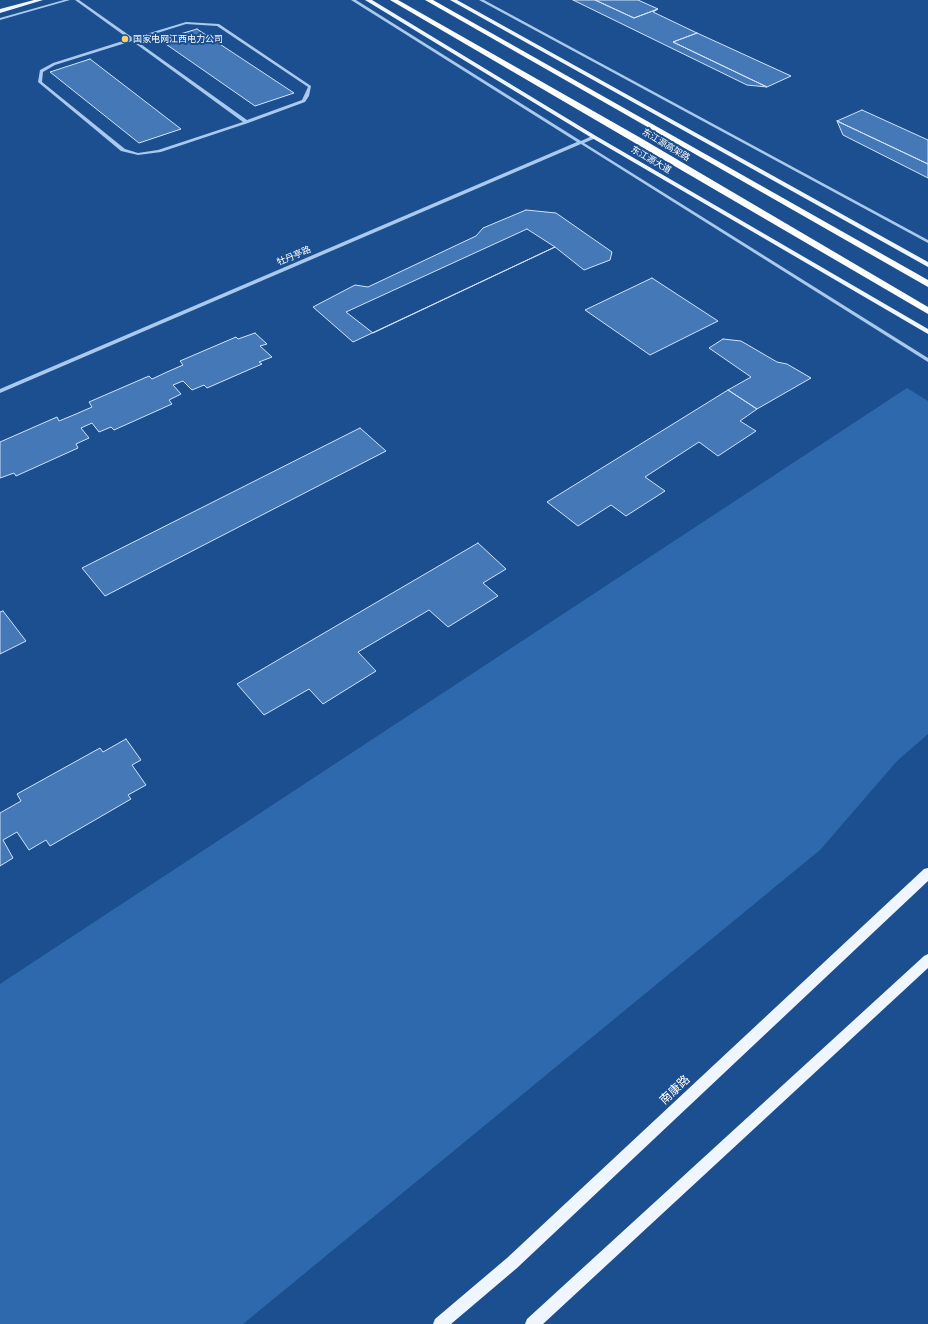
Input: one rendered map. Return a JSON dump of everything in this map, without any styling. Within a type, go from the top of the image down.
[{"type":"highway","name":"东江源高架路","points":[[393,0],[636,139],[928,311]]},
{"type":"highway","name":"东江源高架路","points":[[428,0],[928,284]]},
{"type":"main road","points":[[0,11],[40,0]]},
{"type":"main road","name":"东江源大道","points":[[368,0],[594,137],[928,332]]},
{"type":"main road","points":[[453,0],[928,265]]},
{"type":"main road","name":"南康路","points":[[440,1324],[512,1263],[928,874]]},
{"type":"main road","points":[[532,1324],[928,960]]},
{"type":"street","points":[[0,19],[68,0]]},
{"type":"street","points":[[77,0],[246,122]]},
{"type":"street","points":[[353,0],[928,360]]},
{"type":"street","points":[[481,0],[928,242]]},
{"type":"street","points":[[186,23],[218,26],[310,87],[304,101],[246,122],[159,151],[138,154],[123,150],[40,82],[41,71],[54,64],[186,23]]},
{"type":"street","name":"牡丹亭路","points":[[0,391],[594,137]]},
{"type":"shaded area","points":[[907,388],[928,401],[928,734],[897,761],[820,850],[243,1324],[0,1324],[0,984]]},
{"type":"building","points":[[573,0],[595,0],[634,18],[658,9],[653,12],[697,33],[673,42],[767,87],[747,85]]},
{"type":"building","points":[[595,0],[638,0],[658,9],[634,18]]},
{"type":"building","points":[[197,29],[294,93],[255,106],[160,40]]},
{"type":"building","points":[[697,33],[791,76],[767,87],[673,42]]},
{"type":"building","points":[[90,59],[181,129],[139,143],[50,72]]},
{"type":"building","points":[[862,110],[928,140],[928,164],[837,121]]},
{"type":"building","points":[[837,121],[928,164],[928,178],[843,135]]},
{"type":"building","points":[[526,210],[556,213],[612,252],[610,260],[584,270],[555,247],[353,342],[313,307],[355,285],[368,287],[476,236],[483,228]]},
{"type":"building","points":[[527,229],[555,247],[373,333],[346,312]]},
{"type":"building","points":[[652,278],[718,321],[650,355],[585,310]]},
{"type":"building","points":[[255,333],[267,344],[260,346],[272,357],[259,362],[262,364],[207,388],[204,385],[192,390],[183,381],[173,385],[181,394],[169,400],[172,404],[114,430],[111,427],[99,432],[92,423],[81,428],[89,438],[76,444],[78,448],[16,476],[14,473],[0,478],[0,442],[57,417],[59,421],[76,414],[92,407],[89,402],[149,376],[152,379],[183,365],[180,361],[236,337],[238,339]]},
{"type":"building","points":[[723,339],[741,341],[777,362],[787,364],[811,378],[757,409],[728,390],[751,377],[709,348]]},
{"type":"building","points":[[728,390],[757,409],[740,421],[756,431],[718,456],[699,442],[645,477],[665,491],[626,516],[611,505],[578,526],[547,502]]},
{"type":"building","points":[[360,428],[386,451],[105,596],[82,568]]},
{"type":"building","points":[[478,543],[506,569],[483,583],[498,596],[448,627],[429,610],[358,652],[376,671],[323,704],[309,689],[264,715],[237,684]]},
{"type":"building","points":[[3,611],[26,641],[0,654],[0,612]]},
{"type":"building","points":[[126,739],[141,760],[132,765],[146,785],[128,795],[131,799],[50,846],[46,840],[29,850],[17,832],[3,840],[13,858],[0,866],[0,813],[21,801],[17,794],[100,748],[103,752]]},
{"type":"place","name":"国家电网江西电力公司","points":[[125,39]]}]
